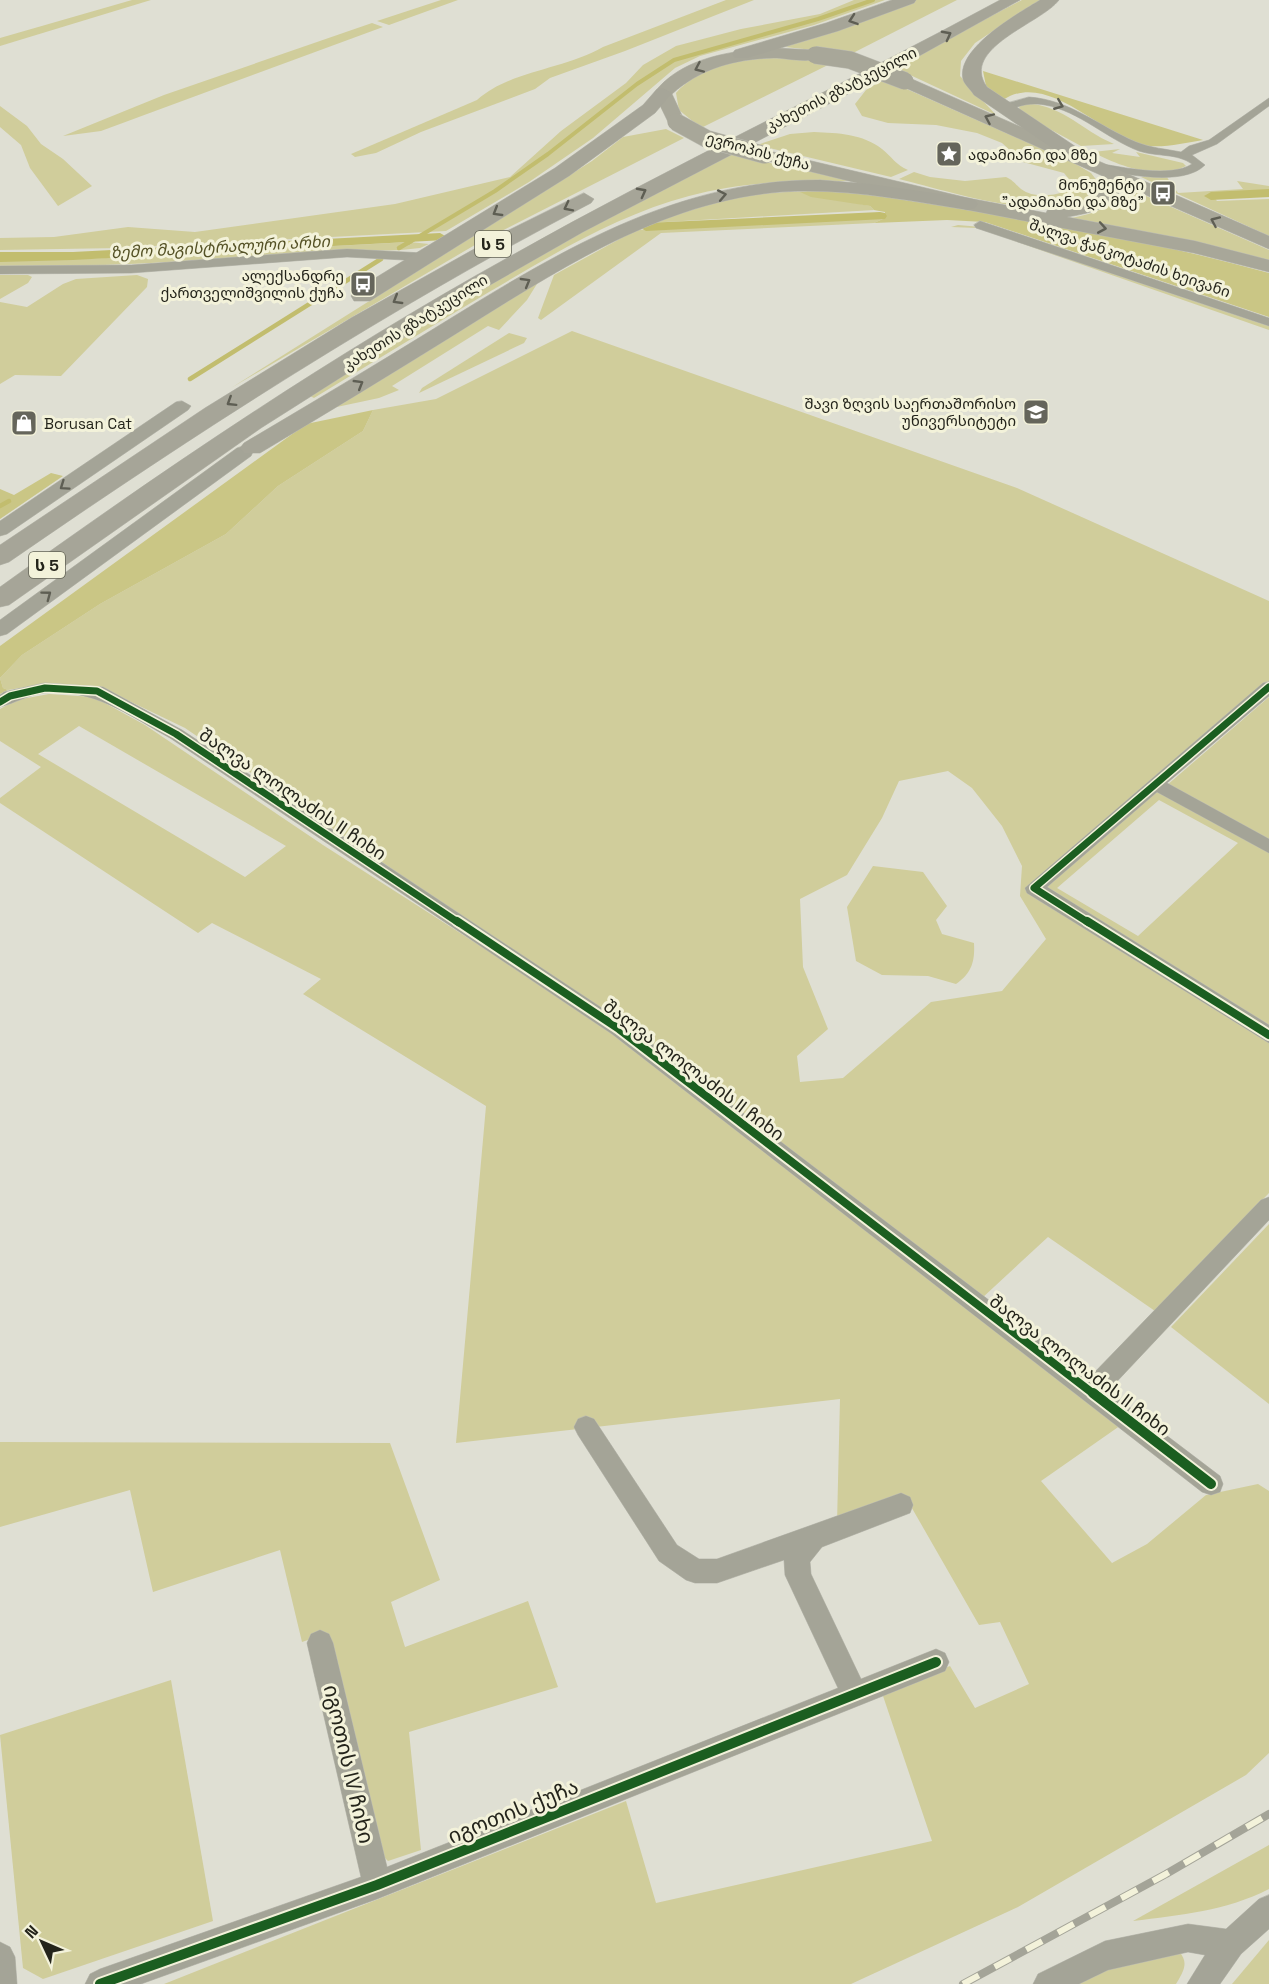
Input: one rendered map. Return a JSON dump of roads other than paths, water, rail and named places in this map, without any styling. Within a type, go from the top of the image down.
[{"type":"highway","points":[[741,54],[832,27],[908,0]]},
{"type":"highway","name":"კახეთის გზატკეცილი","points":[[684,148],[976,0]]},
{"type":"highway","name":"კახეთის გზატკეცილი","points":[[0,599],[93,531],[284,402],[458,294],[600,214],[1012,0]]},
{"type":"highway","points":[[1052,0],[1007,29],[986,46],[973,63],[972,78],[980,91],[1011,114],[1097,167]]},
{"type":"highway","points":[[343,308],[562,172],[650,109],[663,93]]},
{"type":"highway","points":[[93,531],[244,452],[526,282],[624,228],[669,209],[717,195],[795,185],[844,186],[968,204]]},
{"type":"highway","name":"კახეთის გზატკეცილი","points":[[0,557],[162,446],[360,322],[498,242],[602,189]]},
{"type":"highway","points":[[35,532],[192,400]]},
{"type":"highway","points":[[244,452],[284,402]]},
{"type":"main road","points":[[663,93],[693,70],[741,54],[783,52],[849,60],[905,81],[1269,243]]},
{"type":"main road","name":"ევროპის ქუჩა","points":[[663,93],[676,122],[688,131],[718,143],[968,204],[1195,247],[1269,266]]},
{"type":"main road","points":[[1024,215],[1076,210],[1096,204],[1109,196],[1115,186],[1097,167]]},
{"type":"street","points":[[1011,114],[1012,105],[1019,101],[1031,99],[1053,102],[1125,144],[1183,156],[1195,160],[1199,165],[1192,171],[1148,174],[1097,167]]},
{"type":"street","points":[[1183,156],[1193,148],[1213,142],[1269,101]]},
{"type":"street","name":"შალვა ჭანკოტაძის ხეივანი","points":[[980,225],[1269,322]]},
{"type":"street","points":[[0,270],[130,269],[347,253],[423,257]]},
{"type":"street","points":[[0,530],[192,400]]},
{"type":"street","points":[[0,630],[244,452]]},
{"type":"street","points":[[1269,687],[1034,888],[1269,1035]]},
{"type":"street","name":"შალვა ლოლაძის II ჩიხი","points":[[0,702],[10,696],[45,688],[97,691],[176,734],[619,1029],[1211,1484]]},
{"type":"street","points":[[1155,784],[1269,847]]},
{"type":"street","points":[[1091,1392],[1269,1206]]},
{"type":"street","points":[[586,1427],[668,1553],[695,1571],[717,1570],[813,1538],[901,1505]]},
{"type":"street","points":[[813,1538],[797,1559],[798,1575],[855,1694]]},
{"type":"street","name":"იგოთის IV ჩიხი","points":[[320,1643],[377,1885]]},
{"type":"street","name":"იგოთის ქუჩა","points":[[100,1984],[377,1885],[936,1662]]},
{"type":"street","points":[[1202,1984],[1231,1944],[1269,1909]]},
{"type":"street","points":[[1048,1984],[1105,1956],[1188,1938],[1231,1944]]},
{"type":"street","points":[[0,1957],[2,1984]]},
{"type":"waterway","points":[[408,243],[495,191],[548,154],[637,84],[674,60],[818,19],[873,0]]},
{"type":"waterway","name":"ზემო მაგისტრალური არხი","points":[[1211,196],[1269,193]]},
{"type":"waterway","name":"ზემო მაგისტრალური არხი","points":[[646,227],[880,216]]},
{"type":"waterway","name":"ზემო მაგისტრალური არხი","points":[[0,257],[73,256],[440,237]]},
{"type":"waterway","points":[[399,248],[411,241]]},
{"type":"waterway","points":[[190,379],[381,259]]},
{"type":"waterway","points":[[0,506],[9,501]]},
{"type":"railway","points":[[963,1984],[1166,1874],[1269,1814]]},
{"type":"place","name":"ადამიანი და მზე","points":[[949,154]]},
{"type":"place","name":"მონუმენტი \"ადამიანი და მზე\"","points":[[1163,193]]},
{"type":"place","name":"ალექსანდრე ქართველიშვილის ქუჩა","points":[[363,284]]},
{"type":"place","name":"შავი ზღვის საერთაშორისო უნივერსიტეტი","points":[[1036,412]]},
{"type":"place","name":"Borusan Cat","points":[[24,423]]}]
